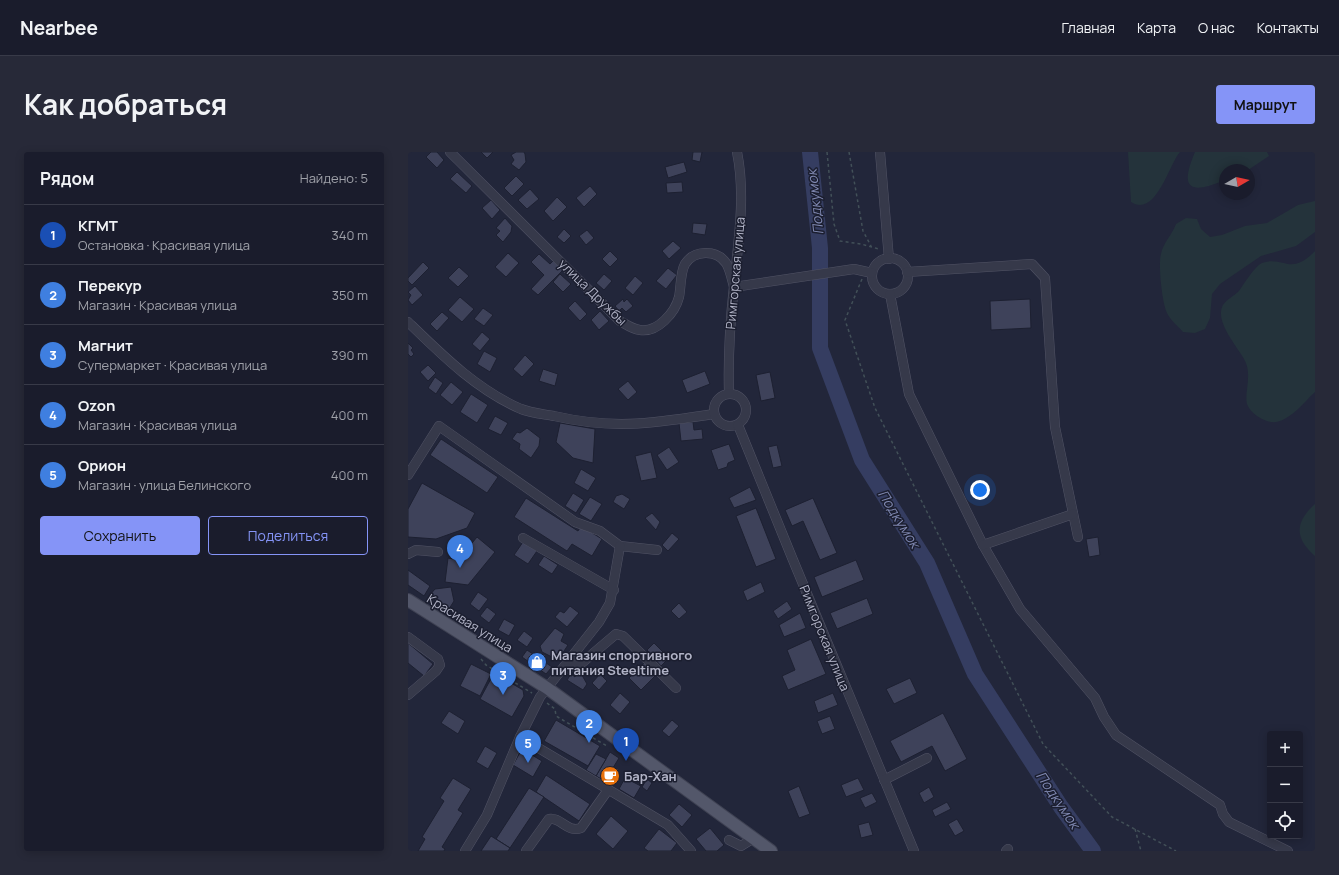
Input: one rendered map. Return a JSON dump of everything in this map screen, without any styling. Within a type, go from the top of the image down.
[{"type":"main road","name":"Красивая улица","points":[[409,602],[543,693],[705,798],[771,851]]},
{"type":"street","name":"улица Дружбы","points":[[450,152],[620,321],[631,328],[641,331],[653,328],[664,321],[673,311],[678,299],[684,266],[692,256],[704,253],[716,254],[726,263],[734,287]]},
{"type":"street","name":"Римгорская улица","points":[[730,393],[728,360],[738,250],[740,209],[740,165],[737,152]]},
{"type":"street","points":[[880,152],[886,259]]},
{"type":"street","points":[[734,287],[854,269],[869,272],[886,259],[900,262],[907,272],[907,277],[904,287],[900,291],[890,294],[876,288],[869,272]]},
{"type":"street","points":[[907,272],[1032,264],[1044,278],[1055,427],[1078,537]]},
{"type":"street","points":[[890,294],[909,394],[983,545],[1020,609],[1095,698],[1104,717],[1116,735],[1220,805],[1223,814],[1229,822],[1288,851]]},
{"type":"street","points":[[408,322],[455,367],[496,396],[522,410],[579,422],[609,425],[646,424],[714,414]]},
{"type":"street","points":[[730,393],[740,397],[746,406],[746,416],[738,425],[728,427],[716,418],[714,409],[717,400],[720,397],[730,393]]},
{"type":"street","name":"Римгорская улица","points":[[738,425],[914,851]]},
{"type":"street","points":[[408,475],[414,463],[440,426],[575,522],[600,531],[620,546],[658,550]]},
{"type":"street","points":[[983,545],[1073,514]]},
{"type":"street","points":[[523,538],[614,590]]},
{"type":"street","points":[[465,851],[487,815],[520,738],[543,693],[599,622],[610,603],[614,590],[620,546]]},
{"type":"street","points":[[408,554],[416,550],[438,552]]},
{"type":"street","points":[[559,672],[583,662],[616,634],[623,636],[676,688]]},
{"type":"street","points":[[408,637],[438,659],[440,665],[436,671],[408,695]]},
{"type":"street","points":[[520,738],[668,825],[691,851]]},
{"type":"street","points":[[884,780],[927,758]]},
{"type":"street","points":[[526,851],[549,818],[554,819],[569,829],[576,830],[581,828],[608,790]]},
{"type":"street","points":[[729,840],[741,846],[754,838]]},
{"type":"path","points":[[827,152],[834,224],[840,241],[878,248],[886,259]]},
{"type":"path","points":[[849,152],[863,231],[871,246]]},
{"type":"path","points":[[869,272],[845,320],[874,408],[1043,744],[1112,817],[1176,851]]},
{"type":"path","points":[[479,657],[486,665],[543,693],[555,709],[556,716],[612,748]]},
{"type":"path","points":[[1135,829],[1141,851]]},
{"type":"shaded area","points":[[1128,152],[1180,152],[1161,188],[1148,203],[1140,205],[1131,202]]},
{"type":"shaded area","points":[[1195,152],[1267,152],[1269,156],[1255,165],[1255,164],[1219,164],[1219,182],[1203,187],[1191,186],[1188,181],[1190,164]]},
{"type":"shaded area","points":[[1315,201],[1315,232],[1296,246],[1261,256],[1220,284],[1212,294],[1210,318],[1205,329],[1195,333],[1183,332],[1170,318],[1165,308],[1162,293],[1160,259],[1162,250],[1176,224],[1186,218],[1197,219],[1201,229],[1210,237],[1222,235],[1245,226],[1267,223],[1298,205]]},
{"type":"shaded area","points":[[1315,251],[1315,392],[1295,412],[1284,420],[1271,422],[1254,413],[1247,404],[1247,365],[1224,326],[1221,311],[1223,305],[1239,291],[1256,268],[1262,263],[1276,261],[1287,264],[1299,263]]},
{"type":"shaded area","points":[[1315,504],[1315,556],[1303,543],[1300,536],[1300,530],[1304,517]]},
{"type":"building","points":[[431,152],[437,152],[444,160],[437,168],[426,157]]},
{"type":"building","points":[[481,152],[493,152],[487,158]]},
{"type":"building","points":[[516,152],[524,152],[525,154],[526,162],[519,170],[511,164],[514,160],[511,155]]},
{"type":"building","points":[[693,152],[702,152],[700,162],[692,160]]},
{"type":"building","points":[[684,162],[687,172],[668,178],[665,167]]},
{"type":"building","points":[[457,172],[472,186],[466,193],[450,179]]},
{"type":"building","points":[[516,176],[524,184],[512,196],[504,188]]},
{"type":"building","points":[[682,182],[683,192],[667,193],[666,183]]},
{"type":"building","points":[[590,186],[597,194],[584,207],[576,198]]},
{"type":"building","points":[[530,189],[539,199],[527,209],[518,200]]},
{"type":"building","points":[[557,197],[567,207],[553,221],[544,211]]},
{"type":"building","points":[[491,200],[500,210],[492,219],[482,208]]},
{"type":"building","points":[[505,218],[512,226],[511,232],[503,242],[496,235],[500,231],[496,228]]},
{"type":"building","points":[[693,223],[707,224],[705,235],[692,233]]},
{"type":"building","points":[[564,229],[571,236],[564,243],[557,237]]},
{"type":"building","points":[[587,230],[594,238],[586,245],[579,236]]},
{"type":"building","points":[[673,241],[681,248],[669,259],[662,251]]},
{"type":"building","points":[[610,251],[618,259],[610,267],[602,259]]},
{"type":"building","points":[[508,253],[519,263],[506,277],[495,267]]},
{"type":"building","points":[[539,254],[550,264],[553,261],[563,270],[538,295],[531,289],[544,275],[531,262]]},
{"type":"building","points":[[423,262],[429,268],[412,285],[408,281],[408,278]]},
{"type":"building","points":[[459,267],[469,276],[458,287],[448,278]]},
{"type":"building","points":[[668,268],[677,275],[666,289],[656,281]]},
{"type":"building","points":[[560,274],[571,284],[563,292],[553,282]]},
{"type":"building","points":[[604,274],[612,281],[604,290],[596,283]]},
{"type":"building","points":[[635,276],[643,283],[633,295],[625,288]]},
{"type":"building","points":[[415,286],[423,295],[412,305],[408,300],[411,295],[408,292]]},
{"type":"building","points":[[460,297],[474,309],[462,322],[448,310]]},
{"type":"building","points":[[623,299],[624,302],[627,299],[633,306],[626,312],[622,308],[619,311],[615,306]]},
{"type":"building","points":[[1030,299],[1031,328],[991,330],[990,301]]},
{"type":"building","points":[[575,301],[587,314],[580,321],[568,308]]},
{"type":"building","points":[[483,308],[493,315],[484,326],[474,319]]},
{"type":"building","points":[[600,311],[609,321],[599,330],[591,320]]},
{"type":"building","points":[[442,312],[449,318],[437,331],[430,324]]},
{"type":"building","points":[[482,332],[490,339],[480,351],[472,344]]},
{"type":"building","points":[[408,343],[413,348],[411,350],[414,354],[411,357],[408,354]]},
{"type":"building","points":[[484,351],[497,358],[490,372],[477,364]]},
{"type":"building","points":[[525,355],[534,364],[522,377],[513,369]]},
{"type":"building","points":[[428,365],[436,373],[428,381],[420,372]]},
{"type":"building","points":[[543,369],[558,374],[555,386],[539,381]]},
{"type":"building","points":[[705,371],[710,384],[687,393],[682,380]]},
{"type":"building","points":[[770,372],[775,398],[761,401],[756,375]]},
{"type":"building","points":[[435,377],[443,383],[436,394],[428,388]]},
{"type":"building","points":[[628,381],[637,392],[628,400],[618,389]]},
{"type":"building","points":[[451,382],[463,392],[452,405],[440,395]]},
{"type":"building","points":[[471,394],[488,405],[477,423],[460,412]]},
{"type":"building","points":[[495,416],[508,423],[501,435],[488,429]]},
{"type":"building","points":[[693,422],[694,430],[702,429],[703,439],[681,441],[679,423]]},
{"type":"building","points":[[560,423],[595,429],[593,463],[573,458],[556,442]]},
{"type":"building","points":[[527,428],[540,438],[539,446],[531,458],[519,449],[520,444],[512,439],[517,432],[520,433]]},
{"type":"building","points":[[441,439],[498,477],[487,493],[430,455]]},
{"type":"building","points":[[729,444],[735,460],[728,463],[727,467],[718,470],[711,450]]},
{"type":"building","points":[[777,445],[782,466],[773,468],[768,447]]},
{"type":"building","points":[[669,447],[679,462],[667,470],[657,455]]},
{"type":"building","points":[[651,452],[657,478],[641,481],[635,456]]},
{"type":"building","points":[[581,469],[596,478],[588,491],[574,483]]},
{"type":"building","points":[[422,483],[475,513],[467,528],[436,539],[408,537],[408,509]]},
{"type":"building","points":[[750,487],[756,500],[734,508],[729,498]]},
{"type":"building","points":[[573,493],[584,500],[576,513],[565,506]]},
{"type":"building","points":[[622,494],[630,499],[624,509],[613,502],[616,496]]},
{"type":"building","points":[[590,497],[602,504],[591,521],[579,514]]},
{"type":"building","points":[[526,498],[578,531],[581,526],[602,539],[592,556],[572,544],[567,551],[514,517]]},
{"type":"building","points":[[813,498],[837,553],[820,560],[803,521],[792,526],[785,510]]},
{"type":"building","points":[[756,508],[776,559],[756,567],[736,516]]},
{"type":"building","points":[[652,513],[660,522],[656,530],[645,518]]},
{"type":"building","points":[[672,533],[679,539],[668,551],[662,545]]},
{"type":"building","points":[[477,537],[495,552],[468,585],[445,582],[448,558],[458,560]]},
{"type":"building","points":[[1098,537],[1100,555],[1089,557],[1086,539]]},
{"type":"building","points":[[523,542],[537,551],[528,564],[514,555]]},
{"type":"building","points":[[544,556],[558,565],[552,574],[538,565]]},
{"type":"building","points":[[856,560],[864,580],[822,597],[814,577]]},
{"type":"building","points":[[408,570],[430,586],[424,596],[408,585]]},
{"type":"building","points":[[761,582],[765,592],[747,601],[743,591]]},
{"type":"building","points":[[451,587],[454,601],[449,609],[429,596],[435,589]]},
{"type":"building","points":[[478,592],[488,599],[479,611],[470,604]]},
{"type":"building","points":[[867,598],[873,614],[837,629],[830,613]]},
{"type":"building","points":[[787,601],[792,609],[778,619],[773,611]]},
{"type":"building","points":[[679,603],[687,612],[679,619],[671,611]]},
{"type":"building","points":[[570,606],[579,613],[567,627],[555,617],[560,611],[564,613]]},
{"type":"building","points":[[487,607],[496,614],[489,623],[480,616]]},
{"type":"building","points":[[800,613],[806,628],[784,637],[779,625]]},
{"type":"building","points":[[504,619],[515,625],[509,636],[498,630]]},
{"type":"building","points":[[555,628],[564,634],[561,641],[568,645],[558,660],[542,652],[540,646]]},
{"type":"building","points":[[524,631],[533,638],[527,647],[517,640]]},
{"type":"building","points":[[811,639],[826,674],[788,690],[782,676],[795,670],[787,650]]},
{"type":"building","points":[[408,643],[433,664],[424,676],[408,663]]},
{"type":"building","points":[[654,643],[669,658],[661,666],[647,650]]},
{"type":"building","name":"Магазин спортивного питания Steeltime","points":[[527,650],[552,667],[546,674],[522,657]]},
{"type":"building","points":[[644,663],[656,675],[641,690],[629,678]]},
{"type":"building","points":[[471,664],[491,674],[480,696],[460,686]]},
{"type":"building","points":[[579,670],[587,684],[583,690],[567,680],[571,674],[575,677]]},
{"type":"building","points":[[494,673],[523,690],[524,696],[512,717],[480,699]]},
{"type":"building","points":[[600,674],[607,681],[599,690],[592,683]]},
{"type":"building","points":[[910,678],[917,693],[894,704],[886,689]]},
{"type":"building","points":[[620,693],[630,702],[620,714],[610,705]]},
{"type":"building","points":[[833,693],[838,705],[818,713],[814,701]]},
{"type":"building","points":[[449,711],[465,721],[458,734],[441,723]]},
{"type":"building","points":[[943,713],[967,759],[945,771],[932,746],[901,762],[890,741]]},
{"type":"building","points":[[830,716],[835,729],[822,734],[817,721]]},
{"type":"building","points":[[556,720],[600,746],[588,766],[544,741]]},
{"type":"building","points":[[672,720],[679,726],[669,737],[662,731]]},
{"type":"building","points":[[485,746],[497,753],[488,769],[476,762]]},
{"type":"building","points":[[522,749],[542,761],[533,777],[513,765]]},
{"type":"building","points":[[610,752],[619,758],[605,781],[596,776]]},
{"type":"building","points":[[596,754],[606,759],[596,776],[586,770]]},
{"type":"building","points":[[612,770],[615,771],[608,783],[605,781]]},
{"type":"building","points":[[546,775],[590,804],[579,821],[536,792]]},
{"type":"building","points":[[453,778],[471,789],[458,810],[463,813],[442,847],[445,849],[444,851],[418,851],[425,839],[422,837],[444,801],[440,798]]},
{"type":"building","points":[[625,778],[641,786],[634,798],[619,789]]},
{"type":"building","points":[[858,778],[864,790],[846,797],[841,785]]},
{"type":"building","points":[[647,779],[652,783],[647,791],[642,787]]},
{"type":"building","points":[[799,786],[810,814],[799,818],[788,791]]},
{"type":"building","points":[[929,787],[934,797],[924,803],[919,793]]},
{"type":"building","points":[[529,788],[544,797],[510,848],[496,839]]},
{"type":"building","points":[[872,793],[877,802],[865,808],[860,798]]},
{"type":"building","points":[[947,802],[951,809],[935,817],[932,810]]},
{"type":"building","points":[[679,804],[692,815],[682,827],[669,815]]},
{"type":"building","points":[[611,816],[628,831],[613,849],[596,834]]},
{"type":"building","points":[[957,819],[964,831],[955,836],[948,824]]},
{"type":"building","points":[[869,822],[873,835],[861,838],[858,825]]},
{"type":"building","points":[[710,828],[724,845],[717,851],[706,851],[696,839]]},
{"type":"building","points":[[659,829],[677,843],[671,851],[648,851],[644,848]]},
{"type":"building","points":[[491,836],[510,848],[508,851],[481,851]]},
{"type":"waterway","name":"Подкумок","points":[[810,152],[820,248],[820,348],[862,460],[927,563],[975,674],[1061,807],[1093,851]]},
{"type":"place","name":"Ozon","points":[[460,568]]},
{"type":"place","name":"Магазин спортивного питания Steeltime","points":[[537,662]]},
{"type":"place","name":"Магнит","points":[[503,695]]},
{"type":"place","name":"Перекур","points":[[589,743]]},
{"type":"place","name":"КГМТ","points":[[626,761]]},
{"type":"place","name":"Орион","points":[[528,763]]},
{"type":"place","name":"Бар-Хан","points":[[610,776]]}]
